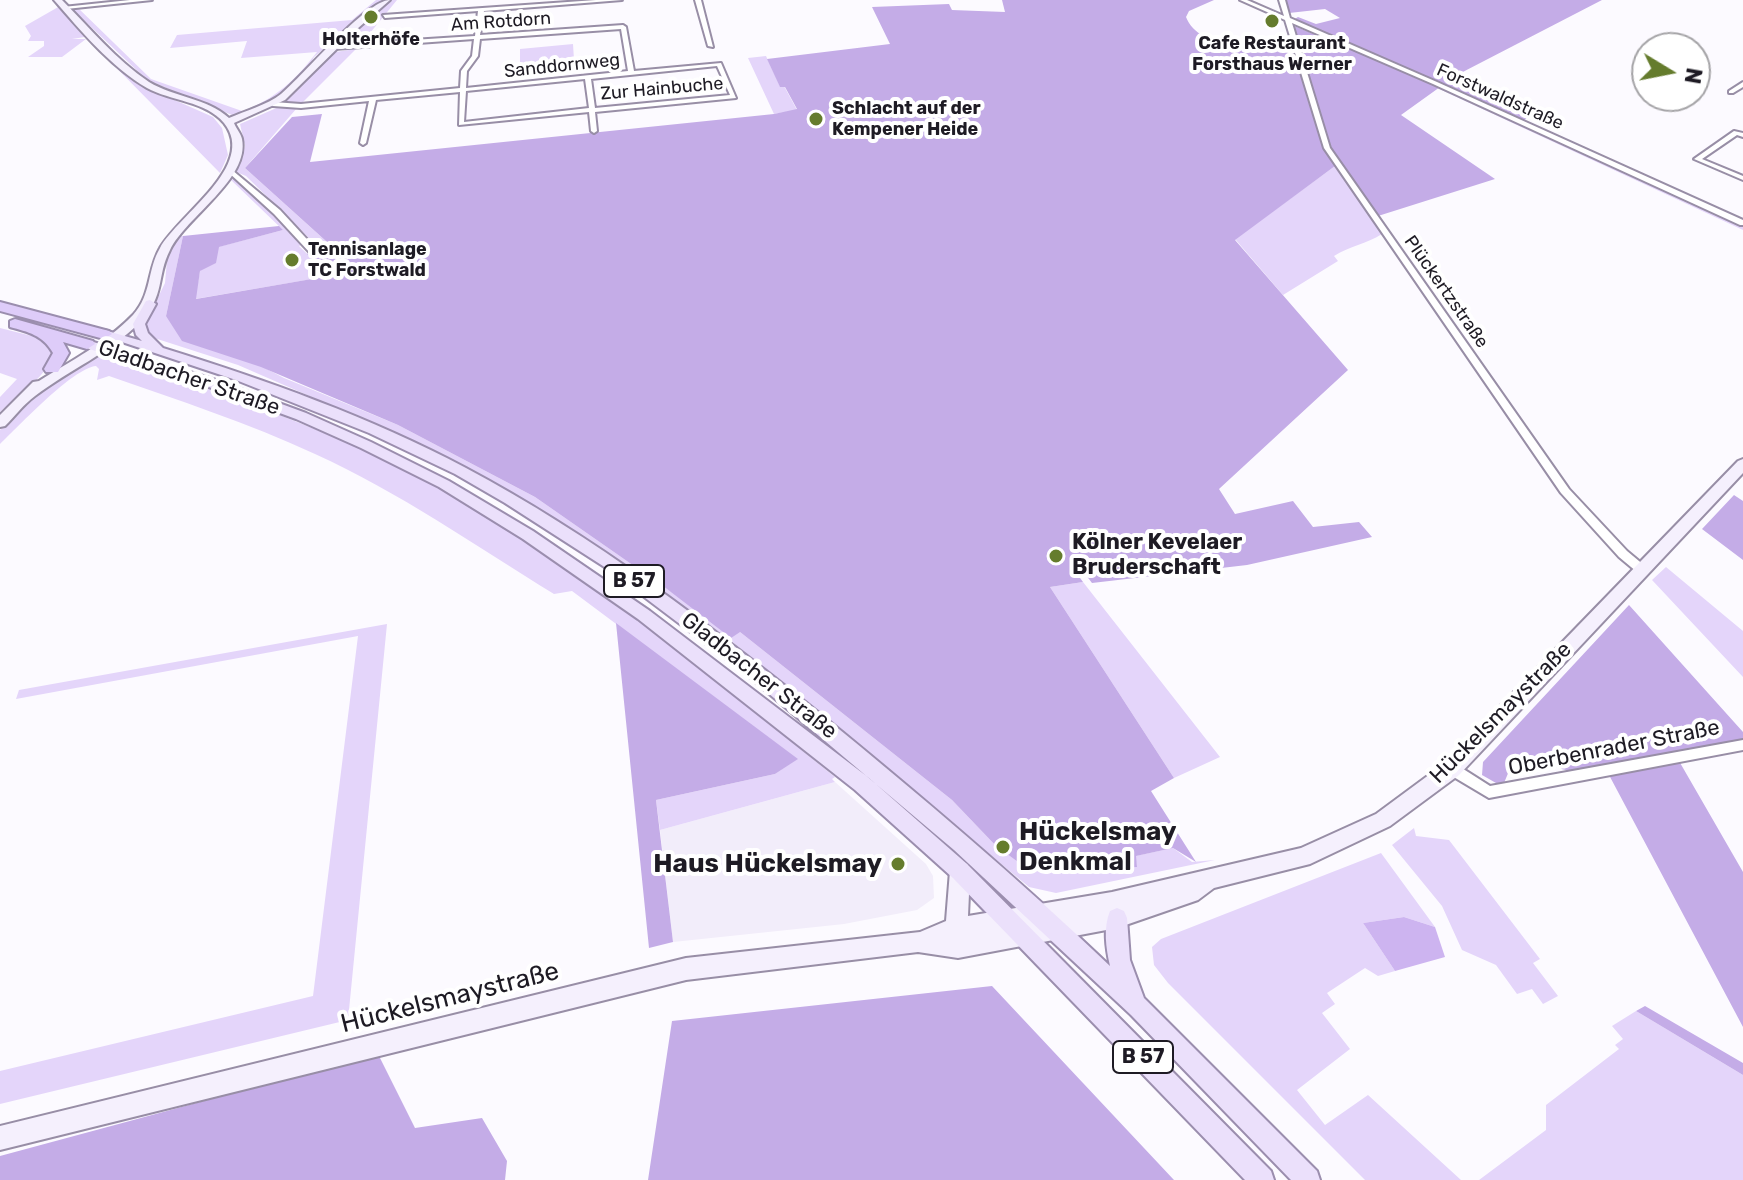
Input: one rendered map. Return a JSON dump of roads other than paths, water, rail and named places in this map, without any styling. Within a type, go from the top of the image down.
[{"type":"highway","points":[[0,306],[100,340]]},
{"type":"highway","points":[[0,320],[43,332],[100,340]]},
{"type":"highway","points":[[43,332],[61,353],[52,369]]},
{"type":"main road","points":[[228,122],[273,104],[297,86],[386,0]]},
{"type":"main road","points":[[62,4],[139,79],[159,91],[202,106],[228,122],[238,147],[230,171],[163,251],[160,276],[139,324],[142,335],[161,352]]},
{"type":"main road","points":[[31,393],[100,340],[147,298],[160,276]]},
{"type":"main road","points":[[0,423],[52,369],[134,322],[150,304]]},
{"type":"main road","name":"Gladbacher Straße","points":[[100,340],[161,352],[280,390],[380,432],[461,472],[543,520],[661,599],[754,669],[962,841],[1138,1009],[1308,1180]]},
{"type":"main road","name":"Gladbacher Straße","points":[[100,340],[327,427],[444,484],[528,535],[644,615],[862,784],[960,871],[1262,1180]]},
{"type":"main road","name":"Hückelsmaystraße","points":[[0,1138],[686,969],[918,942],[958,947],[1022,936],[1047,922],[1112,902],[1185,882],[1206,882],[1330,847],[1383,820],[1452,769],[1743,464]]},
{"type":"main road","points":[[954,928],[958,914],[960,871]]},
{"type":"main road","name":"Hückelsmaystraße","points":[[918,942],[954,928],[1005,919],[1047,922],[1117,918],[1191,893],[1206,882]]},
{"type":"main road","points":[[1117,918],[1114,944],[1118,966],[1138,1009]]},
{"type":"street","points":[[62,4],[149,0]]},
{"type":"street","points":[[462,12],[464,0]]},
{"type":"street","points":[[385,16],[619,0]]},
{"type":"street","points":[[698,0],[711,46]]},
{"type":"street","name":"Forstwaldstraße","points":[[1243,0],[1743,223]]},
{"type":"street","name":"Plückertzstraße","points":[[1282,0],[1327,148],[1565,491],[1623,554],[1641,569]]},
{"type":"street","points":[[462,90],[464,71],[475,56],[481,10]]},
{"type":"street","name":"Am Rotdorn","points":[[334,47],[623,27],[631,73]]},
{"type":"street","name":"Sanddornweg","points":[[273,104],[296,106],[719,64],[734,97]]},
{"type":"street","name":"Zur Hainbuche","points":[[588,77],[594,131]]},
{"type":"street","points":[[1731,92],[1743,84]]},
{"type":"street","name":"Zur Hainbuche","points":[[462,90],[461,124],[734,97]]},
{"type":"street","points":[[363,143],[373,99]]},
{"type":"street","points":[[1743,135],[1736,132],[1697,159],[1743,178]]},
{"type":"street","points":[[230,171],[277,212],[314,252]]},
{"type":"street","name":"Oberbenrader Straße","points":[[1452,769],[1489,792],[1743,745]]},
{"type":"place","name":"Holterhöfe","points":[[371,17]]},
{"type":"place","name":"Cafe Restaurant Forsthaus Werner","points":[[1272,21]]},
{"type":"place","name":"Schlacht auf der Kempener Heide","points":[[816,119]]},
{"type":"place","name":"Tennisanlage TC Forstwald","points":[[292,260]]},
{"type":"place","name":"Kölner Kevelaer Bruderschaft","points":[[1056,556]]},
{"type":"place","name":"Hückelsmay Denkmal","points":[[1003,847]]},
{"type":"place","name":"Haus Hückelsmay","points":[[898,864]]}]
